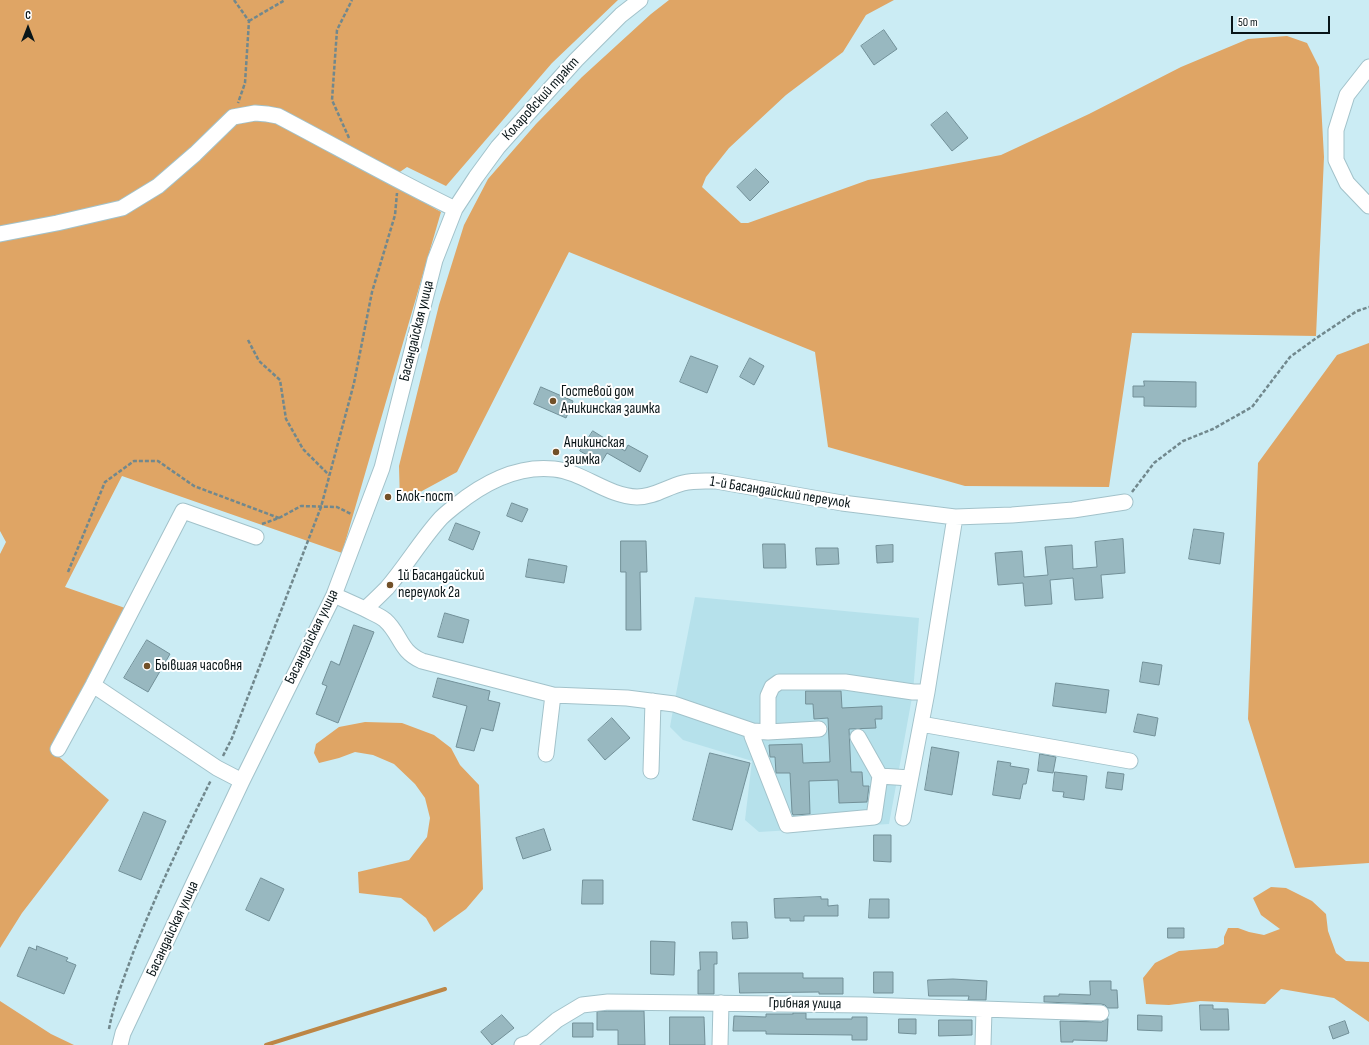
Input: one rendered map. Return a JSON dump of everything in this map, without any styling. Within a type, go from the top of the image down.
[{"type":"street","name":"Коларовский тракт","points":[[455,210],[476,177],[498,147],[576,60],[621,15],[640,0]]},
{"type":"street","points":[[1369,67],[1347,96],[1336,130],[1336,160],[1347,183],[1369,206]]},
{"type":"street","points":[[0,234],[122,208],[158,186],[195,154],[233,117],[255,113],[278,116],[455,210]]},
{"type":"street","name":"Басандайская улица","points":[[120,1045],[123,1033],[242,781],[334,595],[382,468],[436,260],[455,210]]},
{"type":"street","name":"1-й Басандайский переулок","points":[[366,610],[387,587],[441,518],[461,501],[488,483],[520,471],[538,468],[569,472],[621,495],[636,497],[651,496],[683,483],[716,481],[842,502],[955,517],[1012,515],[1073,510],[1125,502]]},
{"type":"street","points":[[58,749],[184,511],[256,537]]},
{"type":"street","points":[[903,818],[927,692],[955,517]]},
{"type":"street","points":[[334,595],[380,616],[386,621],[403,647],[412,657],[417,659],[553,695],[627,698],[674,704],[753,731],[768,732],[819,729]]},
{"type":"street","points":[[768,732],[768,696],[772,687],[779,682],[845,682],[913,692],[927,692]]},
{"type":"street","points":[[93,685],[217,768],[242,781]]},
{"type":"street","points":[[546,754],[553,695]]},
{"type":"street","points":[[652,771],[653,701]]},
{"type":"street","points":[[921,724],[1130,760]]},
{"type":"street","points":[[753,731],[752,736],[787,825],[874,817],[880,776],[858,737]]},
{"type":"street","points":[[880,776],[910,778]]},
{"type":"street","name":"Грибная улица","points":[[522,1045],[531,1042],[557,1020],[582,1005],[608,1002],[865,1005],[1101,1013]]},
{"type":"street","points":[[720,1045],[721,1003]]},
{"type":"street","points":[[983,1045],[984,1010]]},
{"type":"path","points":[[233,117],[245,83],[249,21],[234,0]]},
{"type":"path","points":[[249,21],[285,0]]},
{"type":"path","points":[[352,0],[337,30],[332,100],[357,158]]},
{"type":"path","points":[[109,1030],[114,1006],[146,921],[182,840],[232,738],[321,507],[354,383],[372,292],[395,214],[398,181]]},
{"type":"path","points":[[1125,502],[1139,481],[1154,463],[1184,441],[1213,429],[1252,407],[1290,357],[1357,311],[1369,307]]},
{"type":"path","points":[[248,340],[259,360],[280,380],[286,419],[303,449],[329,476]]},
{"type":"path","points":[[68,572],[105,482],[134,461],[158,462],[194,486],[279,518]]},
{"type":"path","points":[[256,537],[260,525],[279,518],[301,506],[337,507],[362,519]]},
{"type":"shaded area","points":[[0,0],[618,0],[552,63],[446,186],[407,167],[387,181],[441,212],[342,553],[122,476],[65,587],[125,608],[51,750],[109,800],[22,913],[0,948],[0,554],[6,542],[0,531]]},
{"type":"shaded area","points":[[669,0],[894,0],[866,15],[843,52],[786,95],[729,148],[706,177],[702,187],[741,223],[748,223],[868,180],[1001,155],[1089,114],[1181,67],[1248,39],[1287,36],[1307,43],[1319,67],[1324,157],[1316,336],[1132,333],[1109,487],[965,486],[828,447],[815,352],[569,252],[457,472],[400,503],[399,466],[439,305],[464,225],[488,179],[536,124],[582,77],[651,14]]},
{"type":"shaded area","points":[[1369,343],[1369,863],[1295,868],[1248,719],[1258,463],[1337,355]]},
{"type":"shaded area","points":[[695,597],[919,618],[913,692],[889,824],[759,832],[745,820],[752,761],[683,740],[670,727]]},
{"type":"shaded area","points":[[365,722],[402,723],[434,735],[451,748],[460,765],[479,785],[483,889],[466,909],[434,932],[426,918],[401,898],[359,893],[358,872],[409,860],[427,837],[430,818],[425,798],[415,784],[394,764],[373,755],[355,752],[319,763],[314,753],[316,744],[339,727]]},
{"type":"shaded area","points":[[1271,887],[1286,888],[1312,901],[1326,914],[1328,931],[1336,953],[1346,961],[1369,962],[1369,1022],[1334,998],[1281,989],[1265,1004],[1200,1001],[1169,1005],[1146,1004],[1143,978],[1155,963],[1179,951],[1217,948],[1224,944],[1224,937],[1228,928],[1238,928],[1264,935],[1280,929],[1261,915],[1253,898]]},
{"type":"shaded area","points":[[0,1001],[51,1034],[74,1045],[0,1045]]},
{"type":"building","points":[[884,30],[897,49],[874,65],[861,46]]},
{"type":"building","points":[[947,112],[968,138],[952,151],[931,125]]},
{"type":"building","points":[[756,169],[769,182],[750,201],[737,187]]},
{"type":"building","points":[[691,356],[718,366],[707,393],[680,382]]},
{"type":"building","points":[[750,358],[764,366],[754,385],[740,377]]},
{"type":"building","points":[[1144,381],[1196,382],[1196,407],[1144,406],[1144,397],[1133,397],[1133,386],[1144,386]]},
{"type":"building","points":[[541,387],[573,401],[566,418],[534,404]]},
{"type":"building","points":[[593,431],[625,451],[628,445],[648,456],[640,472],[607,453],[601,463],[580,451]]},
{"type":"building","points":[[512,503],[528,509],[522,522],[507,516]]},
{"type":"building","points":[[456,523],[480,532],[473,550],[449,540]]},
{"type":"building","points":[[1194,529],[1224,533],[1220,564],[1189,559]]},
{"type":"building","points":[[1123,539],[1125,573],[1101,575],[1103,598],[1075,600],[1073,578],[1050,580],[1052,604],[1025,606],[1023,583],[998,585],[995,553],[1022,551],[1024,577],[1048,575],[1045,547],[1072,545],[1073,569],[1097,567],[1095,542]]},
{"type":"building","points":[[621,541],[646,541],[647,572],[640,572],[641,630],[626,630],[626,572],[621,572]]},
{"type":"building","points":[[763,544],[785,544],[786,568],[764,568]]},
{"type":"building","points":[[893,545],[893,562],[877,563],[876,546]]},
{"type":"building","points":[[816,548],[838,548],[839,564],[817,565]]},
{"type":"building","points":[[529,559],[567,566],[564,583],[526,577]]},
{"type":"building","points":[[445,613],[469,620],[463,643],[438,637]]},
{"type":"building","points":[[354,625],[374,632],[338,723],[316,714],[327,686],[322,684],[331,661],[339,665]]},
{"type":"building","name":"Бывшая часовня","points":[[147,640],[170,654],[148,692],[124,678]]},
{"type":"building","points":[[1143,662],[1162,665],[1159,685],[1140,682]]},
{"type":"building","points":[[438,678],[490,691],[488,700],[500,703],[493,731],[481,728],[474,751],[456,747],[467,706],[433,697]]},
{"type":"building","points":[[1056,683],[1109,690],[1106,713],[1053,706]]},
{"type":"building","points":[[806,691],[841,691],[842,708],[882,706],[882,719],[875,719],[876,728],[849,729],[851,772],[862,772],[863,786],[869,786],[867,802],[839,803],[838,780],[809,781],[810,814],[793,815],[790,773],[776,773],[775,757],[770,757],[769,745],[802,744],[803,763],[830,762],[828,718],[814,719],[813,704],[806,704]]},
{"type":"building","points":[[1138,714],[1158,718],[1155,736],[1134,732]]},
{"type":"building","points":[[612,718],[630,738],[605,760],[588,740]]},
{"type":"building","points":[[932,747],[959,752],[952,795],[925,790]]},
{"type":"building","points":[[710,753],[750,763],[732,830],[693,820]]},
{"type":"building","points":[[1040,754],[1056,757],[1053,773],[1038,771]]},
{"type":"building","points":[[998,761],[1011,763],[1010,766],[1029,769],[1026,784],[1023,784],[1020,799],[993,795]]},
{"type":"building","points":[[1055,772],[1087,776],[1084,800],[1063,797],[1064,792],[1053,791]]},
{"type":"building","points":[[1108,772],[1124,774],[1122,790],[1106,788]]},
{"type":"building","points":[[144,812],[166,821],[141,880],[119,871]]},
{"type":"building","points":[[544,829],[551,850],[523,859],[516,838]]},
{"type":"building","points":[[874,835],[891,835],[891,862],[874,861]]},
{"type":"building","points":[[261,878],[284,889],[269,921],[246,910]]},
{"type":"building","points":[[583,880],[603,880],[603,904],[582,904]]},
{"type":"building","points":[[821,897],[821,899],[828,899],[828,906],[838,905],[838,916],[804,916],[804,921],[790,921],[790,918],[775,918],[774,899]]},
{"type":"building","points":[[870,899],[889,899],[889,918],[869,918]]},
{"type":"building","points":[[732,922],[747,922],[748,938],[733,939]]},
{"type":"building","points":[[1168,928],[1184,928],[1184,938],[1168,938]]},
{"type":"building","points":[[651,941],[675,942],[674,975],[651,974]]},
{"type":"building","points":[[37,946],[68,958],[66,961],[76,965],[64,994],[17,976],[29,947],[36,950]]},
{"type":"building","points":[[700,952],[717,952],[717,964],[714,964],[714,994],[698,994]]},
{"type":"building","points":[[874,972],[893,972],[893,993],[874,993]]},
{"type":"building","points":[[739,973],[803,973],[803,978],[843,978],[843,994],[819,994],[819,992],[740,993]]},
{"type":"building","points":[[953,979],[987,981],[986,1000],[968,1000],[969,996],[929,996],[928,980]]},
{"type":"building","points":[[1090,981],[1111,981],[1111,990],[1117,990],[1118,1008],[1108,1008],[1101,1004],[1044,1002],[1044,996],[1059,996],[1059,994],[1090,995]]},
{"type":"building","points":[[1200,1005],[1213,1005],[1213,1009],[1228,1009],[1229,1030],[1201,1030]]},
{"type":"building","points":[[644,1011],[645,1045],[618,1045],[618,1030],[597,1030],[597,1012]]},
{"type":"building","points":[[806,1013],[806,1019],[852,1019],[852,1017],[867,1017],[867,1040],[852,1040],[852,1035],[766,1034],[766,1031],[733,1031],[734,1016],[766,1017],[766,1014]]},
{"type":"building","points":[[502,1015],[514,1028],[492,1045],[481,1032]]},
{"type":"building","points":[[1138,1015],[1162,1016],[1162,1031],[1138,1030]]},
{"type":"building","points":[[670,1017],[704,1017],[705,1045],[670,1045]]},
{"type":"building","points":[[899,1019],[916,1019],[916,1034],[899,1033]]},
{"type":"building","points":[[1108,1019],[1107,1041],[1073,1040],[1073,1042],[1061,1042],[1060,1021],[1101,1022]]},
{"type":"building","points":[[939,1020],[972,1020],[972,1035],[939,1036]]},
{"type":"building","points":[[1345,1021],[1349,1033],[1333,1039],[1329,1027]]},
{"type":"building","points":[[573,1023],[593,1023],[593,1037],[573,1037]]},
{"type":"waterway","points":[[266,1045],[445,989]]},
{"type":"place","name":"Гостевой дом Аникинская заимка","points":[[553,401]]},
{"type":"place","name":"Аникинская заимка","points":[[556,452]]},
{"type":"place","name":"Блок-пост","points":[[388,497]]},
{"type":"place","name":"1й Басандайский переулок 2а","points":[[390,585]]},
{"type":"place","name":"Бывшая часовня","points":[[147,666]]}]
